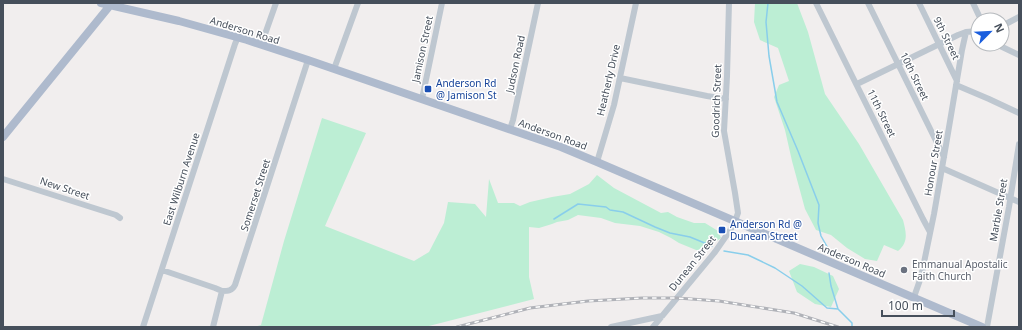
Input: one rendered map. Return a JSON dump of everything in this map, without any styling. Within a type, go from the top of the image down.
[{"type":"main road","name":"Anderson Road","points":[[101,3],[111,4],[238,37],[510,129],[597,162],[982,327]]},
{"type":"main road","points":[[3,137],[111,4]]},
{"type":"street","points":[[260,44],[276,3]]},
{"type":"street","points":[[334,69],[358,3]]},
{"type":"street","name":"Jamison Street","points":[[422,99],[442,3]]},
{"type":"street","name":"Judson Road","points":[[510,129],[538,3]]},
{"type":"street","name":"Heatherly Drive","points":[[597,162],[614,105],[636,3]]},
{"type":"street","name":"Goodrich Street","points":[[729,3],[724,131],[738,214],[736,221]]},
{"type":"street","name":"11th Street","points":[[816,3],[930,232]]},
{"type":"street","name":"10th Street","points":[[868,3],[944,157]]},
{"type":"street","name":"9th Street","points":[[919,3],[957,83]]},
{"type":"street","points":[[1010,22],[1019,17]]},
{"type":"street","name":"Honour Street","points":[[914,297],[921,277],[930,232],[966,32]]},
{"type":"street","points":[[857,84],[939,44],[970,32]]},
{"type":"street","name":"East Wilburn Avenue","points":[[143,327],[238,37]]},
{"type":"street","name":"Somerset Street","points":[[222,291],[230,290],[235,285],[308,60]]},
{"type":"street","points":[[620,78],[726,99]]},
{"type":"street","points":[[957,83],[1019,113]]},
{"type":"street","name":"Marble Street","points":[[987,327],[1019,144]]},
{"type":"street","points":[[942,168],[1019,202]]},
{"type":"street","name":"New Street","points":[[3,179],[116,215],[120,218]]},
{"type":"street","name":"Dunean Street","points":[[653,327],[715,252],[736,221]]},
{"type":"street","points":[[162,270],[222,291],[213,327]]},
{"type":"street","points":[[611,327],[662,316]]},
{"type":"green space","points":[[755,3],[797,3],[808,32],[825,94],[859,144],[903,220],[906,237],[904,244],[898,251],[884,245],[877,261],[865,259],[847,248],[831,235],[816,230],[805,209],[785,130],[774,97],[779,85],[789,81],[778,48],[760,40],[754,22]]},
{"type":"green space","points":[[322,118],[366,133],[325,226],[414,261],[429,252],[444,223],[448,202],[475,204],[486,217],[489,179],[498,203],[514,203],[520,206],[530,202],[570,194],[589,184],[597,175],[614,188],[661,213],[668,212],[694,223],[705,223],[718,231],[721,238],[701,252],[679,243],[659,232],[640,226],[615,223],[601,218],[578,215],[568,220],[539,228],[529,227],[529,277],[534,299],[425,327],[254,327],[261,325],[284,241]]},
{"type":"green space","points":[[800,264],[814,267],[833,276],[839,289],[831,307],[815,304],[797,292],[789,271]]},
{"type":"waterway","points":[[768,3],[766,22],[769,56],[777,102],[819,205],[818,223],[821,236],[829,250]]},
{"type":"waterway","points":[[554,219],[578,204],[606,207],[610,210],[623,212],[670,233],[690,237],[712,246]]},
{"type":"waterway","points":[[724,251],[748,255],[775,268],[802,286],[827,308],[838,309]]},
{"type":"waterway","points":[[829,273],[831,286],[838,309],[852,323],[852,327]]},
{"type":"railway","points":[[457,327],[530,308],[588,301],[642,298],[677,298],[719,301],[794,313],[838,327]]},
{"type":"place","name":"Anderson Rd @ Jamison St","points":[[428,89]]},
{"type":"place","name":"Anderson Rd @ Dunean Street","points":[[722,230]]},
{"type":"place","name":"Emmanual Apostalic Faith Church","points":[[904,270]]}]
